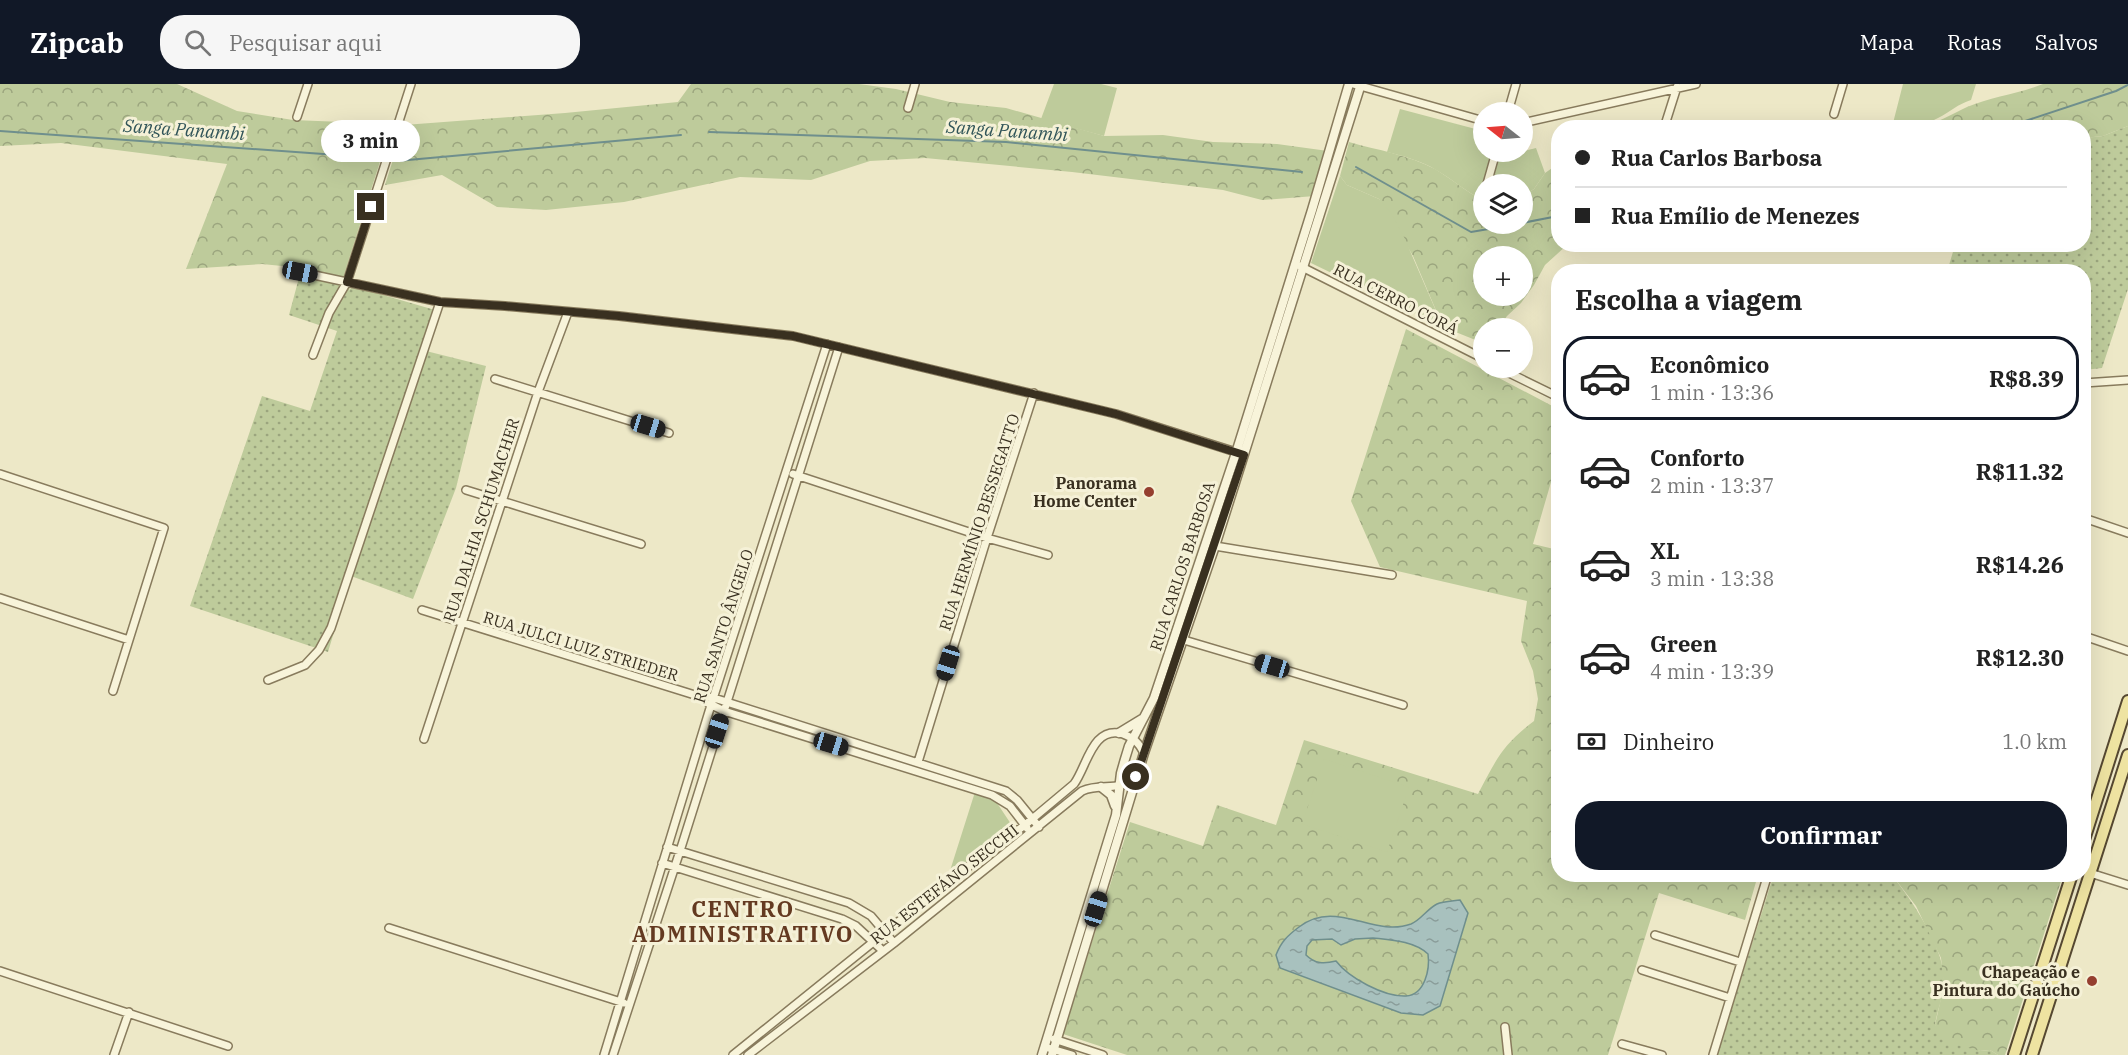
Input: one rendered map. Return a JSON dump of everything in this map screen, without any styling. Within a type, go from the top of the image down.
[{"type":"main road","points":[[2091,819],[2128,701]]},
{"type":"main road","points":[[2091,870],[2127,761]]},
{"type":"main road","points":[[2104,776],[2095,820],[2098,828],[2106,824]]},
{"type":"main road","points":[[2091,840],[2093,841],[2094,856],[2091,869]]},
{"type":"main road","points":[[2014,1055],[2069,882]]},
{"type":"main road","points":[[2032,1055],[2087,882]]},
{"type":"street","points":[[297,117],[308,84]]},
{"type":"street","points":[[313,355],[329,314],[347,282],[411,84]]},
{"type":"street","points":[[908,108],[915,84]]},
{"type":"street","points":[[1511,102],[1516,84]]},
{"type":"street","points":[[1533,120],[1677,86],[1696,84]]},
{"type":"street","points":[[1834,114],[1843,84]]},
{"type":"street","points":[[1356,85],[1473,118]]},
{"type":"street","name":"RUA CARLOS BARBOSA","points":[[1093,909],[1116,815],[1125,759],[1154,698],[1240,454],[1356,85]]},
{"type":"street","points":[[1666,120],[1677,86]]},
{"type":"street","name":"RUA CERRO CORÁ","points":[[1300,266],[1473,353]]},
{"type":"street","points":[[300,272],[440,302],[568,312],[793,336],[1116,414],[1240,454]]},
{"type":"street","points":[[268,680],[305,665],[319,650],[331,628],[440,302]]},
{"type":"street","name":"RUA DALHIA SCHUMACHER","points":[[424,739],[538,392],[568,312]]},
{"type":"street","name":"RUA SANTO ÂNGELO","points":[[604,1055],[667,847],[827,344]]},
{"type":"street","name":"RUA SANTO ÂNGELO","points":[[613,1055],[675,867],[838,347]]},
{"type":"street","points":[[1520,378],[1551,394]]},
{"type":"street","points":[[495,379],[669,433]]},
{"type":"street","points":[[2091,383],[2128,380]]},
{"type":"street","name":"RUA HERMÍNIO BESSEGATTO","points":[[918,762],[1034,393]]},
{"type":"street","name":"RUA CARLOS BARBOSA","points":[[1050,1047],[1136,777],[1215,546],[1240,454]]},
{"type":"street","points":[[787,471],[987,538],[1048,555]]},
{"type":"street","points":[[0,474],[164,528],[113,692]]},
{"type":"street","points":[[466,490],[641,544]]},
{"type":"street","points":[[2091,520],[2128,532]]},
{"type":"street","points":[[1215,546],[1392,575]]},
{"type":"street","points":[[0,598],[129,640]]},
{"type":"street","name":"RUA JULCI LUIZ STRIEDER","points":[[422,610],[713,701],[727,702],[1006,791],[1017,800],[1039,827]]},
{"type":"street","points":[[2091,638],[2128,651]]},
{"type":"street","points":[[1184,640],[1403,705]]},
{"type":"street","name":"RUA JULCI LUIZ STRIEDER","points":[[713,701],[724,711],[992,795],[1010,806],[1031,832]]},
{"type":"street","points":[[734,1055],[950,880],[1025,825],[1074,784],[1079,778],[1085,758],[1097,741],[1107,735],[1119,733],[1145,717]]},
{"type":"street","points":[[1119,733],[1133,738],[1144,753]]},
{"type":"street","points":[[1120,787],[1127,785],[1136,777]]},
{"type":"street","points":[[1101,787],[1112,795],[1116,815]]},
{"type":"street","name":"RUA ESTEFÁNO SECCHI","points":[[748,1055],[894,943],[1082,791],[1101,787],[1120,787]]},
{"type":"street","points":[[667,847],[849,903],[871,916],[894,943]]},
{"type":"street","points":[[662,863],[842,919],[856,926],[883,951]]},
{"type":"street","points":[[2091,873],[2128,885]]},
{"type":"street","points":[[1713,1055],[1765,882]]},
{"type":"street","points":[[388,928],[630,1004]]},
{"type":"street","points":[[1655,935],[1740,962]]},
{"type":"street","points":[[1642,970],[1730,998]]},
{"type":"street","points":[[0,971],[228,1046]]},
{"type":"street","points":[[114,1055],[129,1012]]},
{"type":"street","points":[[1504,1027],[1508,1055]]},
{"type":"street","points":[[1622,1044],[1662,1055]]},
{"type":"street","points":[[1050,1047],[1072,1055]]},
{"type":"street","points":[[1050,1047],[1103,1055]]},
{"type":"green space","points":[[0,84],[177,84],[237,111],[293,120],[392,124],[343,278],[302,268],[262,264],[186,269],[227,164],[61,143],[0,146]]},
{"type":"green space","points":[[691,84],[859,84],[896,89],[950,102],[1006,108],[1104,136],[1163,135],[1213,142],[1277,144],[1328,151],[1315,196],[1262,200],[1223,190],[925,158],[870,161],[811,180],[740,177],[624,202],[546,210],[497,207],[442,175],[385,185],[404,125],[678,102]]},
{"type":"green space","points":[[1054,84],[1101,84],[1117,88],[1104,136],[1045,120],[1038,127]]},
{"type":"green space","points":[[1903,84],[1976,84],[1971,100],[1934,120],[1894,120]]},
{"type":"green space","points":[[2043,84],[2128,84],[2128,126],[2103,136],[2091,137],[2091,120],[1940,120],[1967,107]]},
{"type":"green space","points":[[1400,109],[1473,128],[1473,162],[1533,162],[1533,149],[1536,148],[1545,173],[1533,190],[1533,174],[1473,174],[1473,194],[1431,167],[1387,152]]},
{"type":"green space","points":[[2128,126],[2128,289],[2102,368],[2091,369],[2091,264],[1949,264],[1953,252],[2091,252],[2091,137],[2103,136]]},
{"type":"green space","points":[[1349,142],[1415,160],[1435,169],[1473,194],[1473,234],[1533,234],[1533,190],[1545,173],[1551,169],[1551,252],[1559,252],[1545,265],[1533,286],[1533,246],[1473,246],[1473,306],[1518,306],[1506,318],[1473,318],[1473,339],[1443,327],[1413,256],[1379,199],[1347,185],[1340,176]]},
{"type":"green space","points":[[1340,176],[1347,185],[1379,199],[1391,213],[1404,237],[1443,327],[1311,263]]},
{"type":"green space","points":[[300,274],[350,287],[349,291],[352,286],[435,310],[422,350],[486,366],[456,488],[413,599],[351,576],[328,652],[190,606],[262,396],[310,411],[337,331],[289,315]]},
{"type":"green space","points":[[1406,329],[1473,364],[1473,378],[1499,378],[1551,405],[1551,482],[1533,544],[1551,548],[1551,882],[1756,882],[1745,920],[1659,893],[1608,1055],[1127,1055],[1063,1034],[1130,822],[1203,846],[1217,805],[1276,825],[1304,740],[1478,794],[1507,746],[1534,721],[1538,699],[1533,671],[1521,641],[1527,601],[1380,567],[1351,501]]},
{"type":"green space","points":[[1324,759],[1409,787],[1387,852],[1302,824]]},
{"type":"green space","points":[[975,792],[993,797],[1013,827],[948,877]]},
{"type":"green space","points":[[1771,882],[1897,882],[1918,912],[1940,956],[1944,984],[1935,1025],[1980,1051],[1990,1050],[1998,1055],[1717,1055]]},
{"type":"green space","points":[[1897,882],[2061,882],[2005,1055],[1950,1043],[1939,1034],[1935,1025],[1944,985],[1941,958],[1916,906]]},
{"type":"water","points":[[1460,900],[1468,913],[1440,1006],[1423,1015],[1401,1013],[1280,968],[1276,955],[1282,943],[1295,930],[1313,919],[1327,916],[1341,917],[1397,927],[1415,922],[1437,904]],"holes":[[[1373,938],[1416,946],[1428,954],[1427,974],[1418,991],[1406,996],[1378,990],[1349,974],[1336,961],[1320,962],[1306,955],[1307,946],[1312,940],[1332,939],[1341,945],[1355,939]]]},
{"type":"waterway","name":"Sanga Panambi","points":[[2028,120],[2128,85]]},
{"type":"waterway","name":"Sanga Panambi","points":[[0,131],[365,157]]},
{"type":"waterway","name":"Sanga Panambi","points":[[709,132],[1006,142],[1302,172]]},
{"type":"waterway","name":"Sanga Panambi","points":[[397,161],[681,135]]},
{"type":"waterway","name":"Sanga Panambi","points":[[1356,167],[1473,232]]},
{"type":"waterway","name":"Sanga Panambi","points":[[1533,221],[1551,217]]},
{"type":"place","name":"Panorama Home Center","points":[[1149,492]]},
{"type":"place","name":"Chapeação e Pintura do Gaúcho","points":[[2092,981]]},
{"type":"district","name":"CENTRO ADMINISTRATIVO","points":[[743,922]]},
{"type":"route","points":[[371,207],[347,282],[440,302],[619,316],[793,336],[1116,414],[1244,455],[1184,640],[1136,777]]}]
